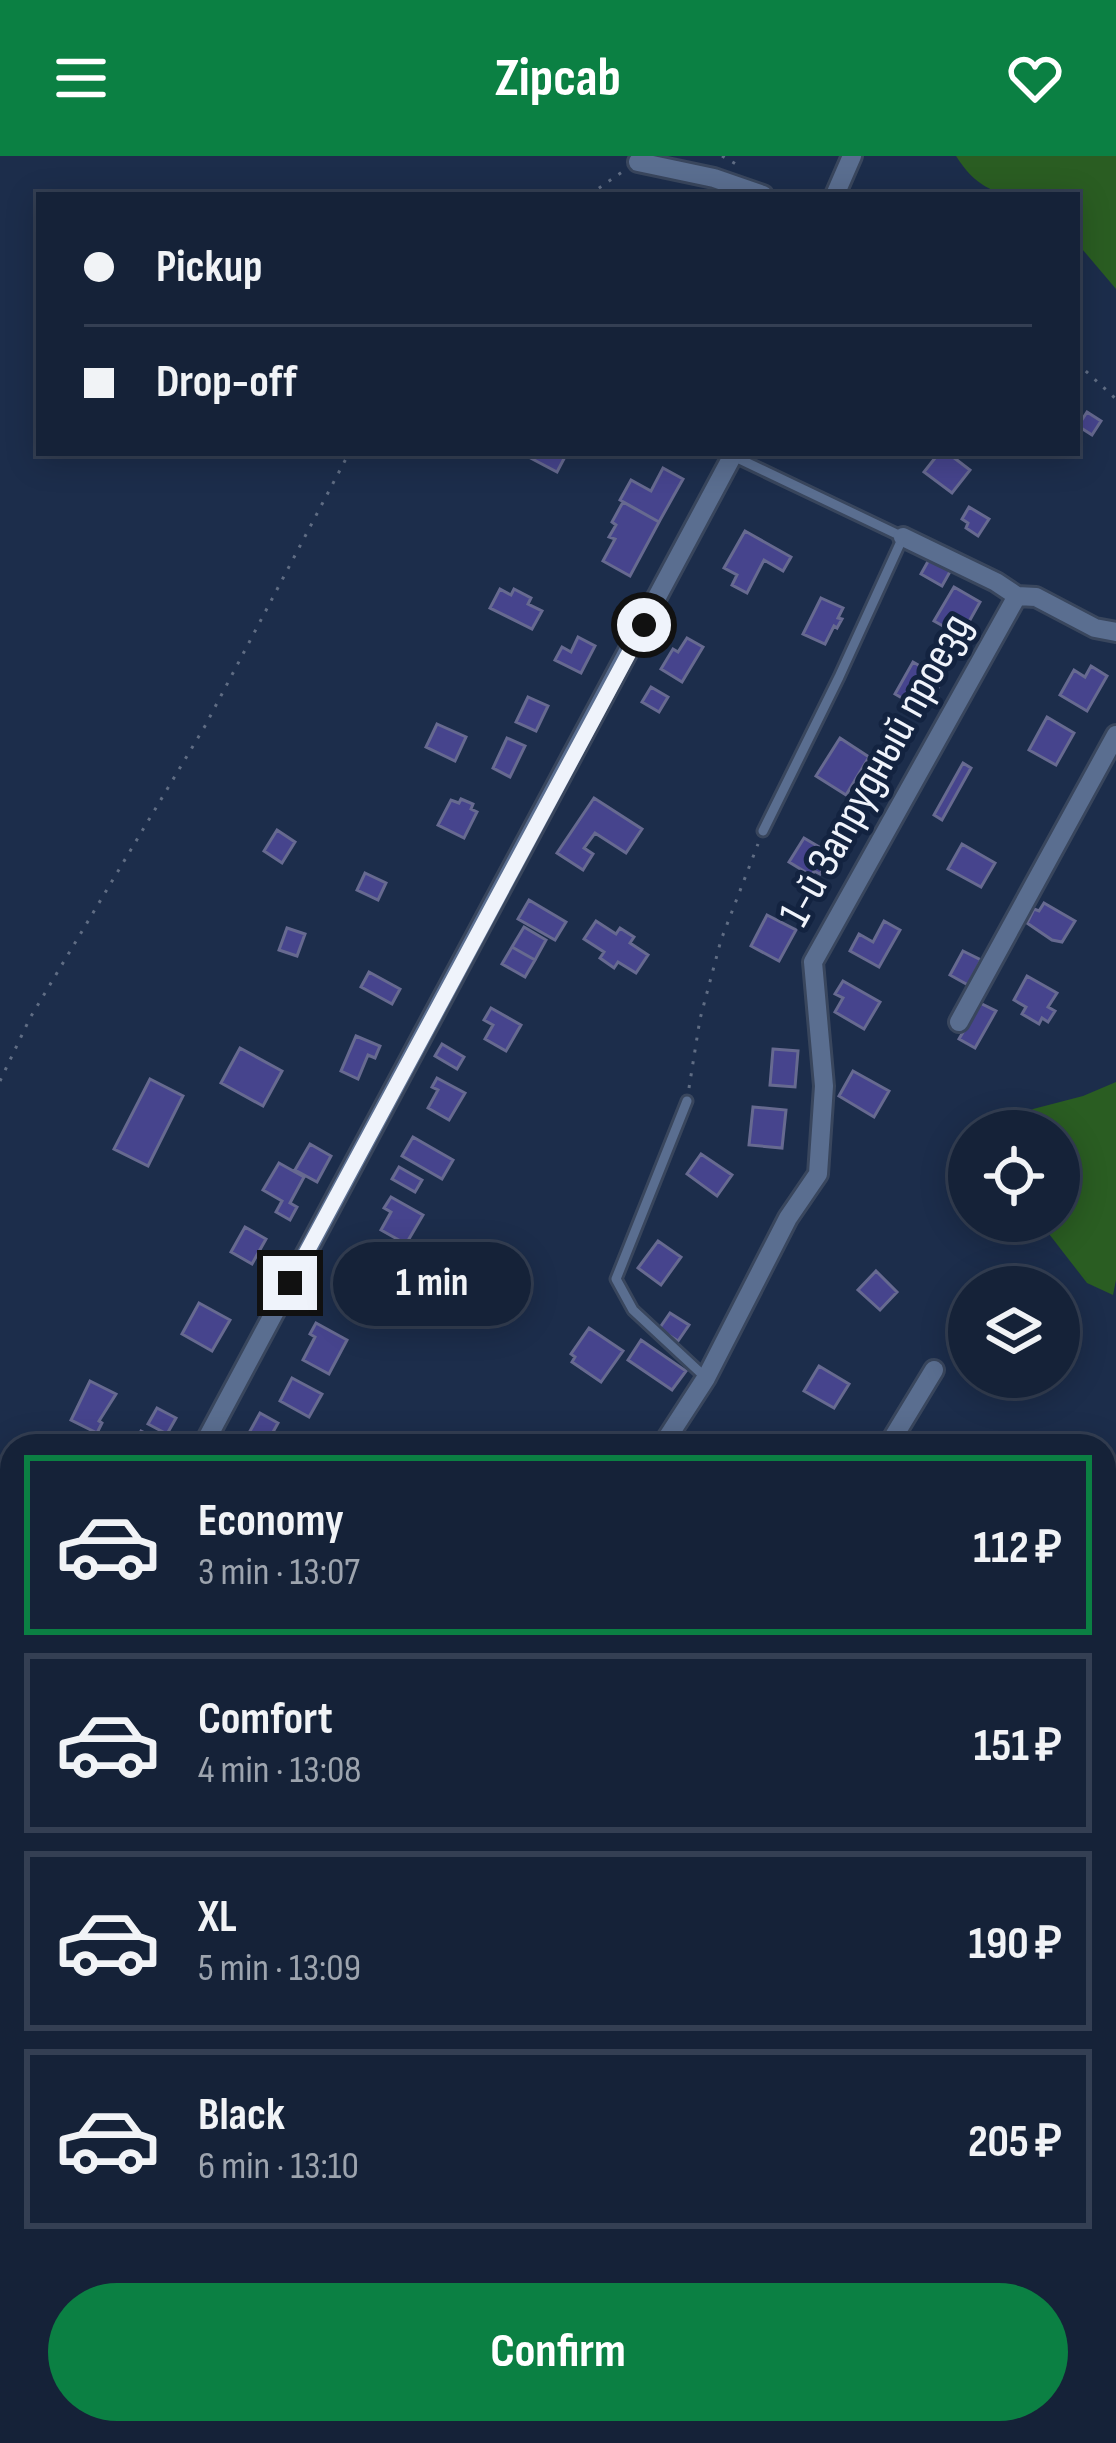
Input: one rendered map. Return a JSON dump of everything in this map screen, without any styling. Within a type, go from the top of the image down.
[{"type":"street","points":[[836,192],[852,156]]},
{"type":"street","points":[[634,159],[754,192]]},
{"type":"street","points":[[209,1434],[733,456]]},
{"type":"street","points":[[903,537],[1017,596],[1036,597],[1095,628],[1116,632]]},
{"type":"street","name":"1-й Запрудный проезд","points":[[670,1434],[706,1378],[788,1218],[818,1174],[824,1086],[813,962],[1017,596]]},
{"type":"street","points":[[959,1022],[1116,735]]},
{"type":"street","points":[[895,1434],[934,1370]]},
{"type":"lane","points":[[738,456],[903,537],[763,831]]},
{"type":"lane","points":[[687,1101],[616,1279],[633,1310],[706,1378]]},
{"type":"path","points":[[593,192],[634,159]]},
{"type":"path","points":[[1080,366],[1116,399]]},
{"type":"path","points":[[0,1081],[30,1018],[205,726],[348,456]]},
{"type":"path","points":[[687,1101],[700,1019],[721,940],[763,831]]},
{"type":"green space","points":[[956,156],[1116,156],[1116,289],[1080,247],[1080,192],[998,192],[968,172]]},
{"type":"green space","points":[[1116,1082],[1113,1295],[1087,1283],[1080,1266],[1074,1266],[1055,1242],[1080,1242],[1080,1110],[1032,1110]]},
{"type":"building","points":[[1087,412],[1101,421],[1092,435],[1080,423]]},
{"type":"building","points":[[527,456],[565,456],[557,472]]},
{"type":"building","points":[[937,456],[954,456],[970,470],[952,493],[924,472]]},
{"type":"building","points":[[663,468],[683,479],[659,522],[620,500],[631,480],[651,491]]},
{"type":"building","points":[[623,502],[659,522],[630,576],[603,561],[615,539],[609,537],[616,525],[612,522]]},
{"type":"building","points":[[969,507],[989,519],[978,536],[962,519]]},
{"type":"building","points":[[745,531],[791,557],[783,571],[764,560],[747,593],[732,585],[737,575],[724,568]]},
{"type":"building","points":[[931,556],[952,568],[942,586],[921,574]]},
{"type":"building","points":[[954,587],[980,602],[961,636],[934,621]]},
{"type":"building","points":[[500,589],[511,595],[514,589],[542,611],[532,629],[490,608]]},
{"type":"building","points":[[821,598],[843,608],[838,618],[842,619],[825,644],[803,634]]},
{"type":"building","points":[[578,637],[595,646],[581,673],[555,660],[562,647],[571,652]]},
{"type":"building","points":[[687,638],[703,647],[682,682],[661,669],[673,649],[678,652]]},
{"type":"building","points":[[913,662],[943,679],[929,704],[918,698],[914,705],[895,694]]},
{"type":"building","points":[[1091,666],[1107,676],[1087,711],[1060,695],[1074,670],[1085,677]]},
{"type":"building","points":[[651,687],[668,697],[659,712],[642,702]]},
{"type":"building","points":[[528,697],[548,706],[536,731],[516,722]]},
{"type":"building","points":[[1047,717],[1074,733],[1056,765],[1029,750]]},
{"type":"building","points":[[437,724],[466,737],[455,761],[426,747]]},
{"type":"building","points":[[507,738],[525,746],[510,777],[493,768]]},
{"type":"building","points":[[840,738],[869,757],[846,795],[816,776]]},
{"type":"building","points":[[963,763],[971,768],[942,820],[934,815]]},
{"type":"building","points":[[594,798],[642,829],[626,853],[595,833],[584,848],[593,854],[583,870],[557,853]]},
{"type":"building","points":[[461,799],[473,804],[471,809],[477,812],[464,838],[438,825],[451,800],[459,803]]},
{"type":"building","points":[[277,830],[295,842],[282,863],[264,851]]},
{"type":"building","points":[[804,838],[826,851],[829,858],[820,874],[814,871],[812,876],[789,862]]},
{"type":"building","points":[[962,844],[995,863],[981,887],[948,869]]},
{"type":"building","points":[[365,873],[386,883],[378,900],[357,890]]},
{"type":"building","points":[[529,900],[566,922],[555,940],[518,919]]},
{"type":"building","points":[[1044,903],[1075,921],[1062,942],[1027,923],[1034,909],[1039,911]]},
{"type":"building","points":[[767,915],[796,930],[779,961],[751,946]]},
{"type":"building","points":[[596,921],[616,934],[620,928],[634,937],[630,943],[648,955],[636,973],[618,962],[614,968],[600,958],[604,952],[584,939]]},
{"type":"building","points":[[884,921],[900,930],[879,967],[850,951],[859,934],[873,942]]},
{"type":"building","points":[[524,927],[546,940],[535,960],[512,947]]},
{"type":"building","points":[[287,928],[305,934],[297,956],[279,950]]},
{"type":"building","points":[[512,947],[535,960],[525,977],[502,964]]},
{"type":"building","points":[[963,951],[981,960],[968,985],[950,975]]},
{"type":"building","points":[[369,972],[400,989],[392,1004],[361,987]]},
{"type":"building","points":[[1027,976],[1057,993],[1048,1007],[1055,1011],[1048,1022],[1042,1018],[1039,1024],[1022,1014],[1026,1007],[1014,1000]]},
{"type":"building","points":[[843,981],[880,1002],[864,1029],[835,1012],[843,998],[835,994]]},
{"type":"building","points":[[980,1003],[996,1011],[975,1048],[959,1039]]},
{"type":"building","points":[[491,1008],[521,1025],[506,1051],[485,1039],[493,1025],[484,1020]]},
{"type":"building","points":[[356,1036],[380,1046],[375,1058],[368,1055],[358,1079],[341,1071]]},
{"type":"building","points":[[442,1044],[464,1057],[457,1069],[435,1056]]},
{"type":"building","points":[[240,1048],[282,1071],[263,1106],[221,1083]]},
{"type":"building","points":[[773,1049],[798,1051],[795,1087],[770,1085]]},
{"type":"building","points":[[853,1071],[889,1091],[874,1117],[839,1096]]},
{"type":"building","points":[[437,1078],[465,1093],[449,1120],[428,1108],[438,1090],[432,1087]]},
{"type":"building","points":[[150,1079],[183,1096],[148,1166],[114,1149]]},
{"type":"building","points":[[753,1107],[786,1110],[782,1148],[749,1145]]},
{"type":"building","points":[[413,1137],[453,1160],[442,1179],[402,1156]]},
{"type":"building","points":[[310,1144],[331,1156],[317,1182],[295,1170]]},
{"type":"building","points":[[701,1154],[732,1175],[717,1196],[687,1174]]},
{"type":"building","points":[[279,1163],[304,1177],[290,1203],[297,1207],[290,1220],[276,1212],[282,1201],[263,1190]]},
{"type":"building","points":[[399,1167],[422,1180],[415,1192],[392,1179]]},
{"type":"building","points":[[391,1197],[423,1215],[406,1244],[381,1230],[391,1212],[384,1208]]},
{"type":"building","points":[[245,1227],[266,1239],[252,1264],[231,1252]]},
{"type":"building","points":[[658,1241],[681,1257],[661,1285],[638,1268]]},
{"type":"building","points":[[350,1266],[374,1279],[359,1307],[335,1294]]},
{"type":"building","points":[[876,1271],[897,1292],[880,1310],[858,1290]]},
{"type":"building","points":[[199,1303],[230,1320],[212,1351],[182,1334]]},
{"type":"building","points":[[670,1313],[689,1325],[678,1341],[659,1329]]},
{"type":"building","points":[[316,1323],[347,1340],[329,1374],[303,1360],[315,1337],[310,1334]]},
{"type":"building","points":[[589,1328],[623,1351],[601,1382],[572,1362],[571,1354]]},
{"type":"building","points":[[641,1340],[686,1371],[672,1390],[628,1360]]},
{"type":"building","points":[[819,1366],[849,1384],[834,1408],[804,1391]]},
{"type":"building","points":[[292,1378],[322,1394],[309,1417],[280,1401]]},
{"type":"building","points":[[90,1381],[116,1394],[97,1433],[71,1420]]},
{"type":"building","points":[[157,1408],[176,1418],[167,1434],[148,1424]]},
{"type":"building","points":[[260,1413],[278,1423],[272,1434],[249,1433]]},
{"type":"route","points":[[290,1283],[644,625]]}]
